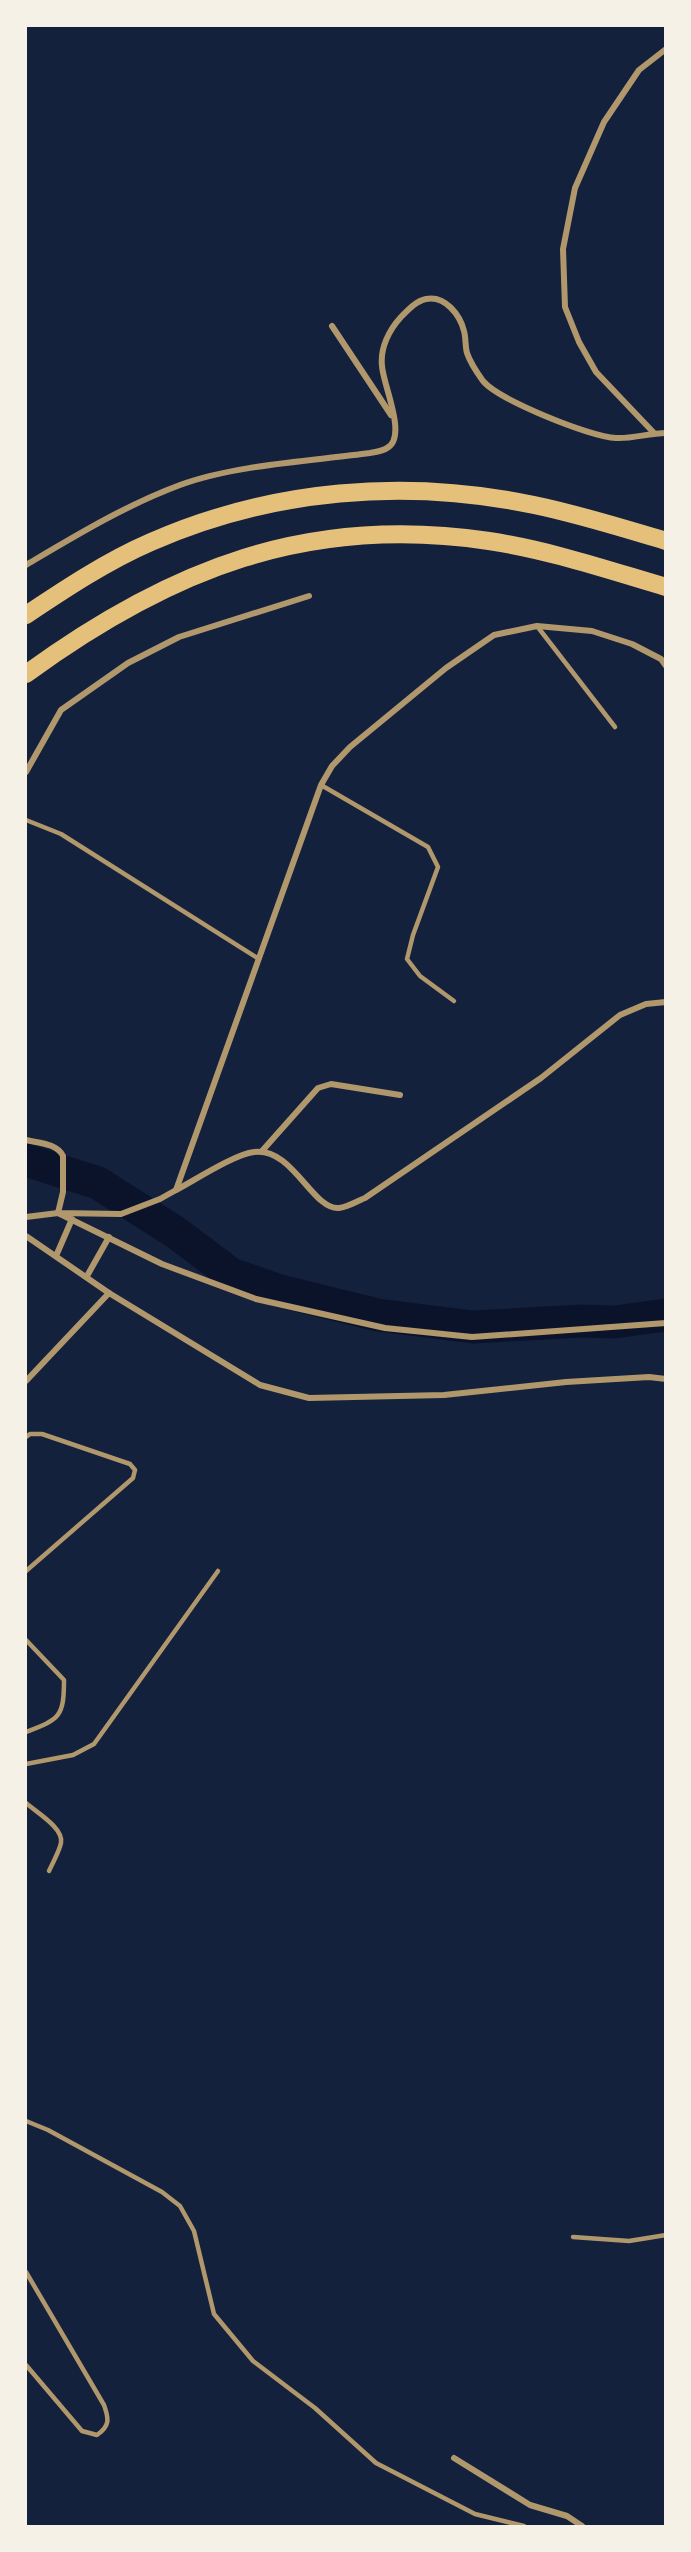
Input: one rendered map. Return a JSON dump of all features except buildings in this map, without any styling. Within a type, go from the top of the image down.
[{"type":"highway","points":[[26,615],[105,566],[150,542],[213,518],[246,509],[283,500],[335,493],[389,490],[486,497],[534,505],[666,541]]},
{"type":"highway","points":[[26,674],[90,628],[187,577],[238,558],[322,539],[403,534],[438,535],[490,541],[536,550],[666,587]]},
{"type":"street","points":[[654,433],[596,372],[579,342],[565,307],[563,249],[575,188],[604,122],[639,70],[666,49]]},
{"type":"street","points":[[26,565],[143,501],[181,485],[214,475],[370,453],[388,448],[394,441],[396,430],[381,366],[385,344],[391,328],[417,302],[429,298],[442,301],[454,310],[464,331],[468,355],[484,381],[497,393],[531,410],[596,434],[615,438],[666,433]]},
{"type":"street","points":[[332,326],[394,420]]},
{"type":"street","points":[[26,772],[61,710],[128,663],[179,637],[309,596]]},
{"type":"street","points":[[176,1190],[321,786],[332,766],[350,747],[446,668],[494,636],[537,626],[592,631],[632,644],[661,659],[666,666]]},
{"type":"street","points":[[26,1217],[58,1213],[121,1214],[160,1199],[243,1155],[262,1151],[278,1156],[321,1200],[334,1208],[341,1208],[365,1197],[531,1084],[620,1015],[646,1004],[666,1002]]},
{"type":"street","points":[[262,1151],[318,1088],[331,1084],[400,1095]]},
{"type":"street","points":[[26,1140],[61,1151],[64,1161],[63,1192],[58,1213]]},
{"type":"street","points":[[58,1213],[162,1264],[256,1299],[385,1328],[472,1337],[666,1323]]},
{"type":"street","points":[[56,1256],[72,1219]]},
{"type":"street","points":[[26,1236],[109,1293],[260,1385],[309,1398],[444,1395],[578,1381],[649,1377],[666,1379]]},
{"type":"street","points":[[87,1276],[109,1238]]},
{"type":"street","points":[[26,1381],[109,1293]]},
{"type":"street","points":[[454,2458],[530,2505],[567,2516],[582,2526]]},
{"type":"lane","points":[[537,626],[615,728]]},
{"type":"lane","points":[[321,786],[428,847],[438,867],[413,935],[407,959],[420,976],[454,1000]]},
{"type":"lane","points":[[26,820],[61,834],[259,959]]},
{"type":"lane","points":[[26,1437],[30,1434],[42,1434],[130,1464],[135,1470],[133,1478],[26,1571]]},
{"type":"lane","points":[[26,1764],[73,1755],[94,1744],[218,1571]]},
{"type":"lane","points":[[26,1640],[64,1680],[64,1703],[53,1722],[26,1732]]},
{"type":"lane","points":[[26,1803],[57,1830],[60,1836],[61,1841],[49,1871]]},
{"type":"lane","points":[[26,2121],[48,2130],[162,2192],[180,2206],[194,2232],[214,2313],[253,2361],[315,2408],[376,2463],[475,2514],[524,2526]]},
{"type":"lane","points":[[573,2237],[629,2241],[666,2235]]},
{"type":"lane","points":[[26,2272],[104,2405],[109,2418],[106,2429],[97,2435],[82,2431],[26,2365]]},
{"type":"waterway","points":[[26,1160],[98,1183],[175,1232],[231,1274],[280,1291],[378,1315],[473,1327],[582,1321],[614,1322],[666,1315]]}]
